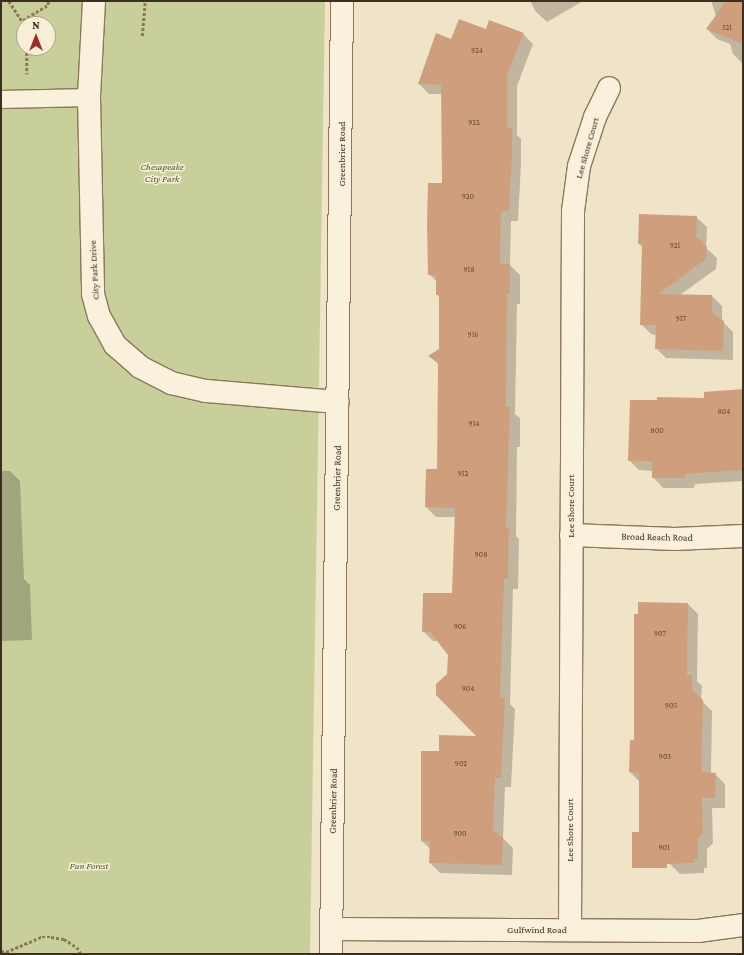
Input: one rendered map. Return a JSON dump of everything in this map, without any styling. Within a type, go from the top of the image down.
[{"type":"street","name":"City Park Drive","points":[[94,1],[89,97],[93,294],[99,316],[115,345],[140,367],[171,383],[206,391],[338,402]]},
{"type":"street","name":"Greenbrier Road","points":[[331,954],[342,1]]},
{"type":"street","name":"Lee Shore Court","points":[[570,930],[573,211],[579,166],[595,117],[609,88]]},
{"type":"street","name":"Broad Reach Road","points":[[571,535],[675,539],[743,536]]},
{"type":"street","name":"Gulfwind Road","points":[[331,929],[698,931],[743,925]]},
{"type":"lane","points":[[1,99],[89,97]]},
{"type":"path","points":[[9,1],[20,16]]},
{"type":"path","points":[[30,16],[48,5],[48,1]]},
{"type":"path","points":[[142,36],[145,1]]},
{"type":"path","points":[[1,951],[6,953],[42,936],[51,936],[64,939],[76,947],[81,954]]},
{"type":"green space","name":"Chesapeake City Park","points":[[1,1],[325,1],[310,954],[1,954]]},
{"type":"building","points":[[726,1],[743,1],[743,44],[706,29]]},
{"type":"building","points":[[459,19],[486,29],[489,20],[524,33],[507,75],[507,128],[512,128],[512,154],[509,211],[501,211],[500,264],[510,264],[510,294],[507,294],[506,407],[510,407],[506,528],[509,528],[508,579],[504,579],[500,698],[505,698],[501,778],[495,778],[493,832],[499,833],[499,836],[503,837],[502,865],[429,863],[430,841],[421,841],[421,751],[439,751],[439,735],[476,736],[436,695],[436,684],[447,674],[448,655],[430,632],[422,632],[423,593],[452,593],[455,508],[425,507],[426,469],[437,469],[438,363],[428,356],[439,349],[439,295],[436,295],[436,275],[428,275],[427,224],[428,183],[442,183],[441,85],[418,84],[436,33],[451,39]]},
{"type":"building","points":[[639,214],[697,216],[696,236],[707,247],[706,259],[658,294],[712,295],[712,312],[724,321],[723,351],[655,349],[656,325],[640,325],[642,244],[638,244]]},
{"type":"building","points":[[743,389],[743,470],[685,474],[685,478],[652,478],[652,461],[628,461],[630,400],[657,400],[657,397],[704,398],[704,392]]},
{"type":"building","points":[[638,602],[688,603],[687,675],[692,675],[692,689],[703,700],[701,772],[716,773],[715,798],[702,798],[703,833],[698,838],[698,859],[694,859],[694,863],[667,864],[667,868],[632,868],[632,832],[639,832],[639,773],[629,772],[630,740],[634,740],[634,614],[638,614]]},
{"type":"park label","name":"Fun Forest","points":[[89,866]]}]
